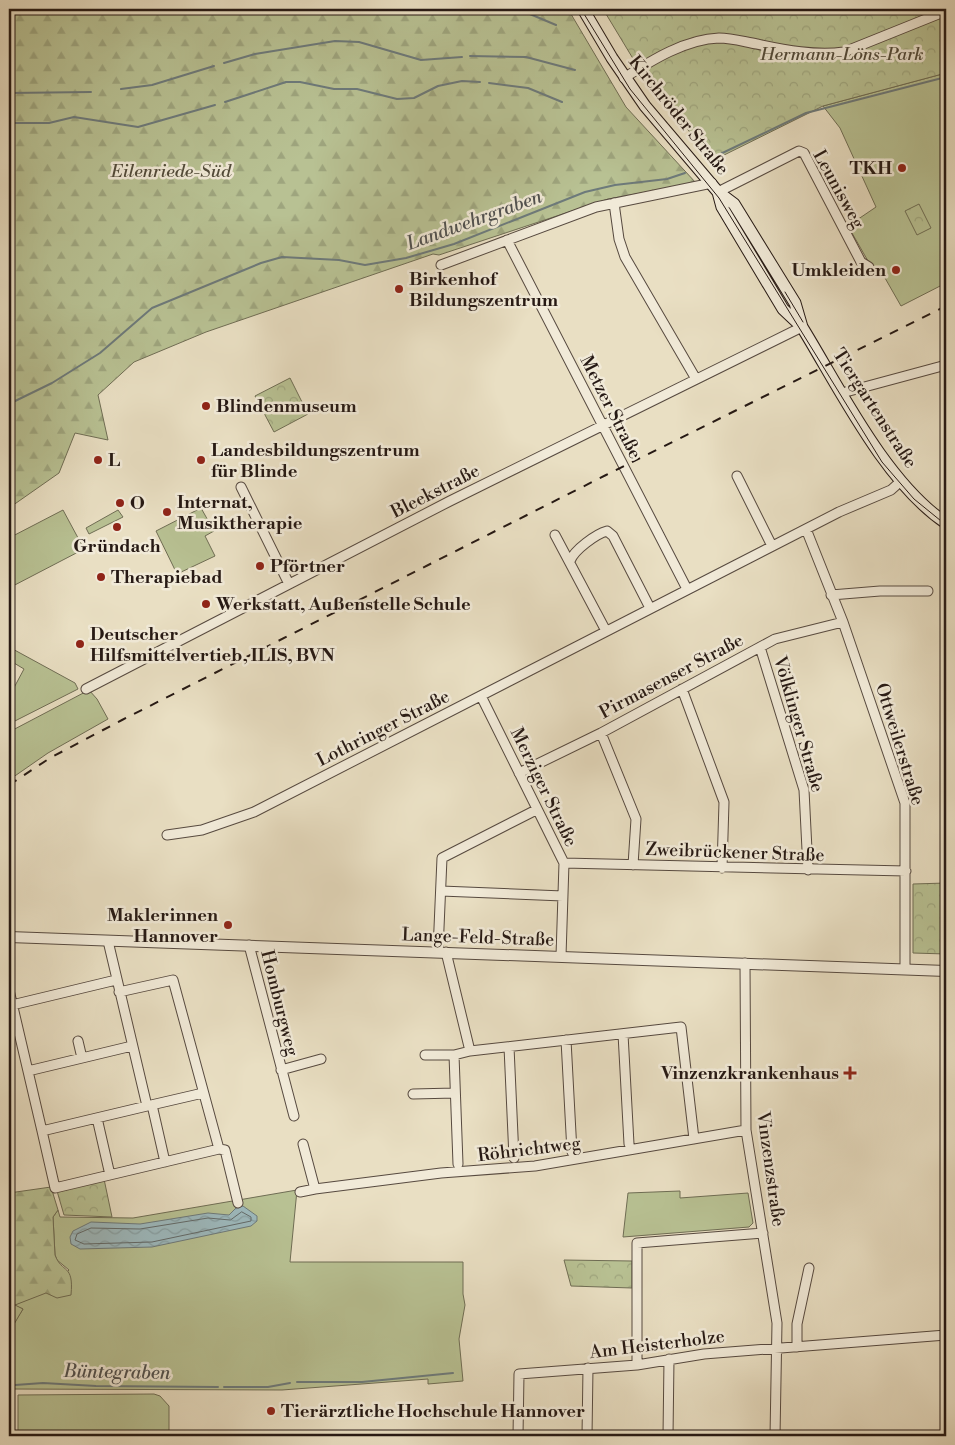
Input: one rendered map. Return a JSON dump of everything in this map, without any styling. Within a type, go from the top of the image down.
[{"type":"main road","name":"Kirchröder Straße","points":[[583,9],[624,78],[715,188]]},
{"type":"main road","name":"Tiergartenstraße","points":[[715,188],[722,207],[781,306],[802,327],[883,458],[921,503],[946,523]]},
{"type":"street","points":[[624,78],[675,50],[699,41],[720,38],[795,51],[834,54],[844,52],[946,11]]},
{"type":"street","name":"Leunisweg","points":[[441,265],[596,207],[715,188],[799,151],[804,153],[861,262],[869,267]]},
{"type":"street","points":[[614,203],[619,239],[625,258],[696,379]]},
{"type":"street","name":"Metzer Straße","points":[[507,240],[687,589]]},
{"type":"street","name":"Bleekstraße","points":[[86,689],[602,425],[802,327]]},
{"type":"street","points":[[842,394],[946,365]]},
{"type":"street","points":[[737,476],[772,546]]},
{"type":"street","name":"Lothringer Straße","points":[[168,835],[202,830],[254,812],[839,512],[891,490],[901,481]]},
{"type":"street","points":[[241,487],[289,584]]},
{"type":"street","name":"Ottweilerstraße","points":[[806,529],[843,622],[905,803],[905,969]]},
{"type":"street","points":[[570,561],[582,547],[607,531],[614,536],[650,608]]},
{"type":"street","points":[[555,535],[606,631]]},
{"type":"street","points":[[831,595],[880,591],[928,591]]},
{"type":"street","name":"Pirmasenser Straße","points":[[519,773],[601,733],[775,639],[843,622]]},
{"type":"street","name":"Völklinger Straße","points":[[760,647],[804,790],[808,870]]},
{"type":"street","points":[[682,689],[724,802],[722,868]]},
{"type":"street","name":"Merziger Straße","points":[[481,696],[564,863],[561,956]]},
{"type":"street","points":[[601,733],[636,819],[633,865]]},
{"type":"street","points":[[470,1051],[442,952],[442,858],[536,810]]},
{"type":"street","name":"Zweibrückener Straße","points":[[564,863],[906,871]]},
{"type":"street","points":[[441,891],[563,896]]},
{"type":"street","name":"Lange-Feld-Straße","points":[[9,937],[946,971]]},
{"type":"street","points":[[108,941],[132,1046],[165,1162]]},
{"type":"street","name":"Homburgweg","points":[[248,945],[280,1070],[294,1116]]},
{"type":"street","name":"Vinzenzstraße","points":[[745,963],[746,1130],[777,1323],[775,1436]]},
{"type":"street","points":[[12,1005],[116,980]]},
{"type":"street","points":[[119,992],[173,980],[219,1149]]},
{"type":"street","points":[[9,990],[55,1188],[219,1149],[224,1150],[238,1203]]},
{"type":"street","points":[[425,1055],[454,1055],[470,1051],[681,1027],[694,1139]]},
{"type":"street","points":[[623,1034],[629,1144]]},
{"type":"street","points":[[78,1040],[82,1058]]},
{"type":"street","points":[[566,1040],[572,1152]]},
{"type":"street","points":[[28,1071],[132,1046]]},
{"type":"street","points":[[509,1047],[514,1158]]},
{"type":"street","points":[[454,1055],[458,1164]]},
{"type":"street","name":"Homburgweg","points":[[280,1070],[321,1059]]},
{"type":"street","points":[[413,1094],[455,1092]]},
{"type":"street","points":[[42,1131],[203,1093]]},
{"type":"street","points":[[97,1118],[110,1175]]},
{"type":"street","name":"Röhrichtweg","points":[[300,1192],[432,1174],[515,1169],[573,1161],[746,1130]]},
{"type":"street","points":[[303,1144],[315,1189]]},
{"type":"street","points":[[636,1365],[637,1243],[763,1233]]},
{"type":"street","points":[[797,1347],[797,1324],[809,1268]]},
{"type":"street","name":"Am Heisterholze","points":[[518,1436],[520,1374],[636,1365],[704,1354],[946,1335]]},
{"type":"street","points":[[668,1436],[669,1360]]},
{"type":"street","points":[[587,1436],[588,1368]]},
{"type":"green space","name":"Eilenriede-Süd","points":[[9,9],[568,9],[626,107],[696,183],[608,199],[439,255],[433,254],[206,332],[134,362],[98,395],[108,440],[75,433],[59,473],[9,508]]},
{"type":"green space","name":"Hermann-Löns-Park","points":[[603,9],[946,9],[946,73],[823,106],[712,161],[632,57]]},
{"type":"green space","name":"TKH","points":[[946,73],[946,283],[901,306],[881,271],[872,268],[848,226],[876,207],[840,128],[823,106]]},
{"type":"green space","points":[[919,204],[931,228],[917,235],[905,211]]},
{"type":"green space","points":[[290,378],[308,414],[274,432],[255,396]]},
{"type":"green space","points":[[201,508],[214,531],[205,536],[215,556],[177,574],[156,531]]},
{"type":"green space","points":[[63,510],[84,549],[9,588],[9,538]]},
{"type":"green space","points":[[118,510],[123,517],[89,534],[86,528]]},
{"type":"green space","points":[[9,647],[75,683],[78,689],[9,724],[9,697],[24,669],[9,660]]},
{"type":"green space","points":[[89,690],[97,699],[108,719],[48,753],[9,780],[9,732]]},
{"type":"green space","points":[[946,883],[946,954],[913,953],[913,884]]},
{"type":"green space","points":[[104,1179],[112,1217],[64,1215],[57,1191]]},
{"type":"green space","points":[[51,1187],[58,1210],[53,1217],[55,1255],[71,1278],[71,1295],[57,1298],[46,1293],[15,1305],[23,1309],[10,1331],[9,1193]]},
{"type":"green space","points":[[297,1190],[290,1262],[463,1262],[465,1305],[459,1339],[463,1381],[428,1384],[428,1379],[282,1390],[9,1389],[9,1331],[23,1309],[14,1305],[46,1292],[69,1270],[57,1260],[55,1255],[53,1217],[58,1210],[60,1217],[133,1218]]},
{"type":"green space","points":[[680,1191],[680,1198],[748,1193],[753,1223],[749,1227],[623,1237],[628,1193]]},
{"type":"green space","points":[[564,1260],[632,1261],[632,1288],[571,1286]]},
{"type":"green space","points":[[154,1394],[160,1396],[169,1406],[169,1436],[18,1436],[18,1395]]},
{"type":"water","points":[[243,1206],[257,1216],[257,1221],[251,1226],[152,1247],[80,1249],[71,1244],[70,1237],[73,1231],[91,1222],[140,1224],[208,1213],[229,1215],[236,1208]]},
{"type":"waterway","points":[[518,9],[556,25]]},
{"type":"waterway","points":[[224,63],[255,54],[335,41],[359,42],[421,60],[462,57]]},
{"type":"waterway","points":[[470,56],[526,57],[575,70]]},
{"type":"waterway","points":[[121,89],[152,85],[214,66]]},
{"type":"waterway","name":"Landwehrgraben","points":[[714,157],[806,113],[946,77]]},
{"type":"waterway","points":[[225,102],[286,82],[300,82],[334,89],[357,89],[397,99],[414,98],[438,86],[462,81],[480,82]]},
{"type":"waterway","points":[[489,83],[528,88],[562,102]]},
{"type":"waterway","points":[[9,93],[91,92]]},
{"type":"waterway","points":[[9,123],[49,123],[74,117],[138,127],[215,105]]},
{"type":"waterway","name":"Landwehrgraben","points":[[9,404],[52,383],[100,353],[152,308],[261,263],[282,257],[339,260],[365,265],[406,258],[454,244],[585,192],[615,185],[667,179],[685,173]]},
{"type":"waterway","name":"Büntegraben","points":[[297,1382],[362,1382],[453,1373]]},
{"type":"waterway","name":"Büntegraben","points":[[15,1385],[43,1383],[96,1386],[218,1387]]},
{"type":"waterway","name":"Büntegraben","points":[[224,1387],[268,1387],[290,1383]]},
{"type":"tram line","points":[[581,9],[630,89],[719,198],[882,462],[914,499],[946,525]]},
{"type":"tram line","points":[[785,292],[803,322]]},
{"type":"railway","points":[[9,785],[50,758],[122,720],[606,475],[946,306]]},
{"type":"place","name":"TKH","points":[[902,168]]},
{"type":"place","name":"Umkleiden","points":[[896,270]]},
{"type":"place","name":"Birkenhof Bildungszentrum","points":[[399,289]]},
{"type":"place","name":"Blindenmuseum","points":[[206,406]]},
{"type":"place","name":"L","points":[[98,460]]},
{"type":"place","name":"Landesbildungszentrum für Blinde","points":[[201,460]]},
{"type":"place","name":"O","points":[[120,503]]},
{"type":"place","name":"Internat, Musiktherapie","points":[[167,512]]},
{"type":"place","name":"Gründach","points":[[117,527]]},
{"type":"place","name":"Pförtner","points":[[260,566]]},
{"type":"place","name":"Therapiebad","points":[[101,577]]},
{"type":"place","name":"Werkstatt, Außenstelle Schule","points":[[206,604]]},
{"type":"place","name":"Deutscher Hilfsmittelvertieb, ILIS, BVN","points":[[80,644]]},
{"type":"place","name":"Maklerinnen Hannover","points":[[228,925]]},
{"type":"place","name":"Vinzenzkrankenhaus","points":[[850,1073]]},
{"type":"place","name":"Tierärztliche Hochschule Hannover","points":[[271,1411]]}]
